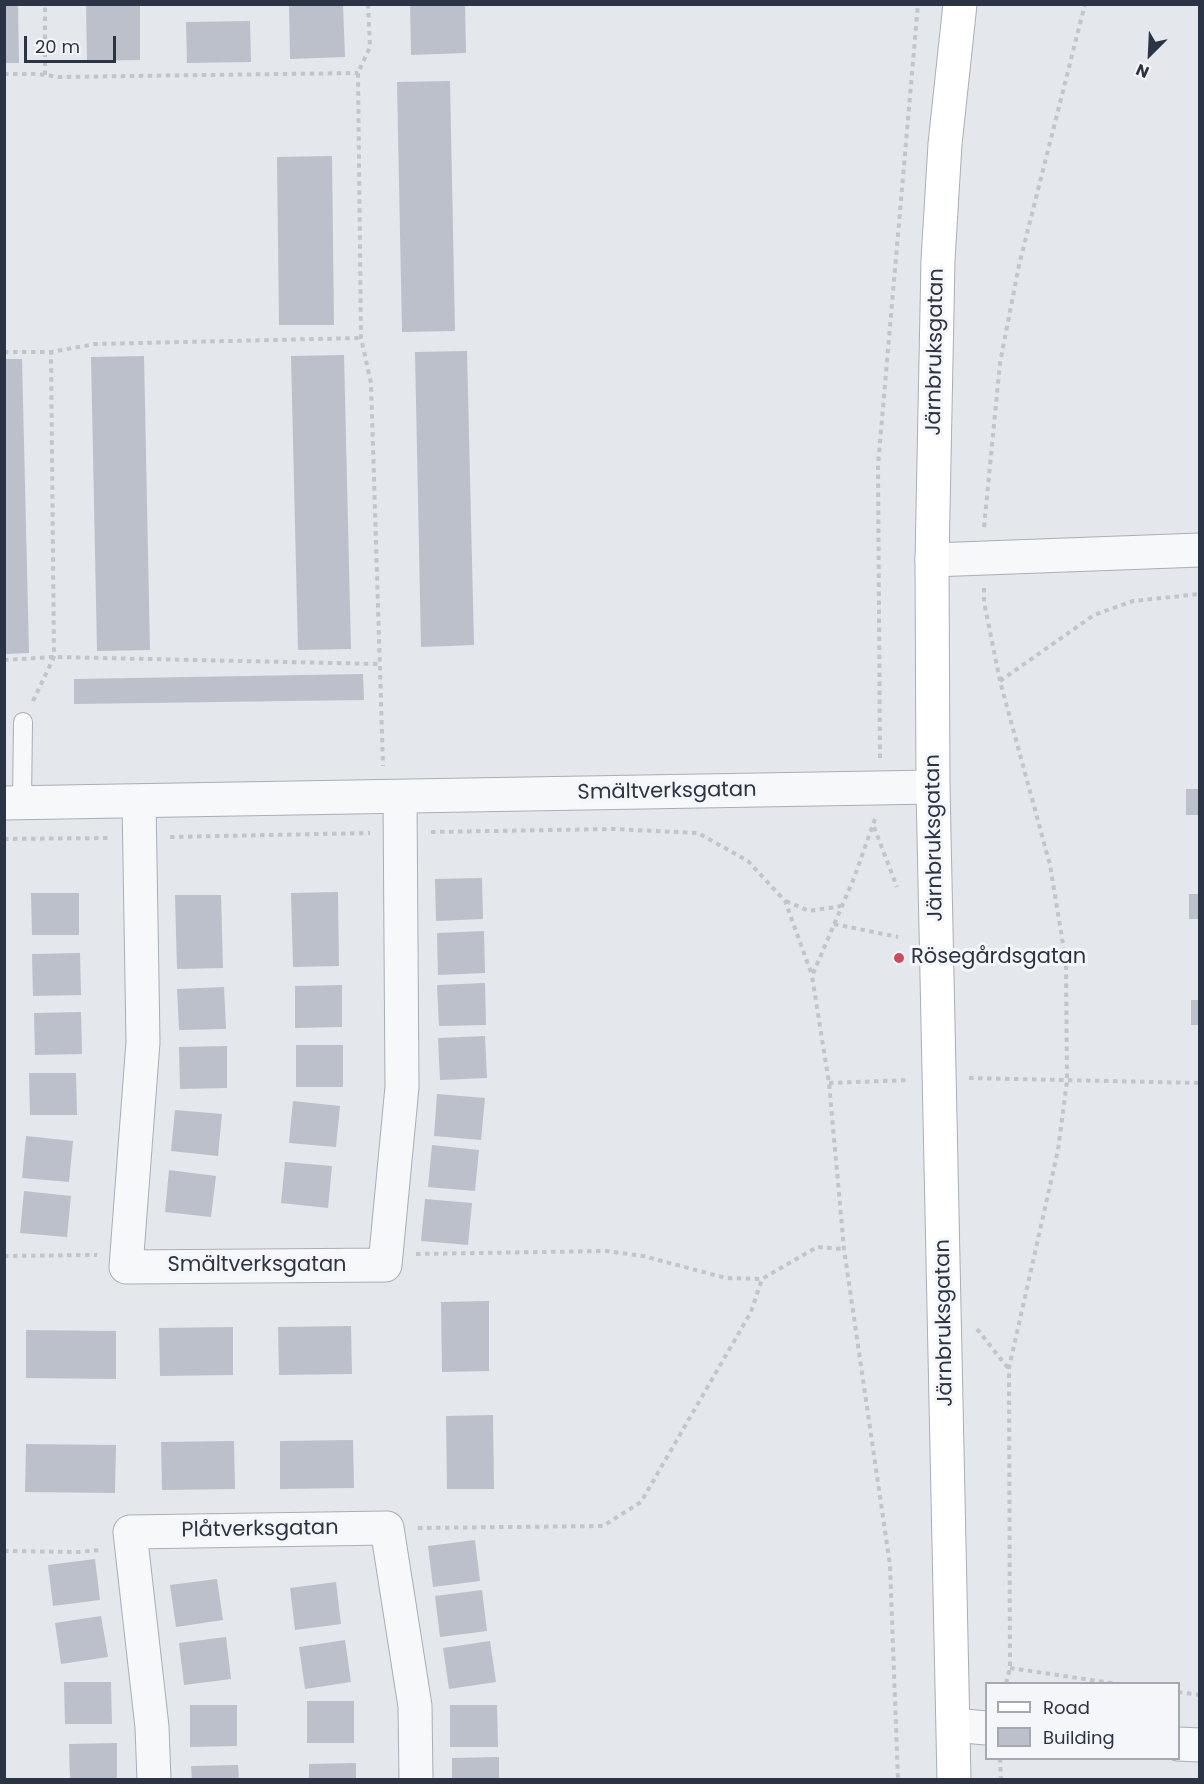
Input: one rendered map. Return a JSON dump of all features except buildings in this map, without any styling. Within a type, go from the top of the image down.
[{"type":"street","name":"Järnbruksgatan","points":[[954,1779],[933,787],[932,560],[938,260],[945,144],[960,4]]},
{"type":"street","points":[[932,560],[1200,550]]},
{"type":"street","name":"Smältverksgatan","points":[[13,803],[933,787]]},
{"type":"street","points":[[386,1265],[402,1087],[392,797]]},
{"type":"street","points":[[127,1255],[143,1042],[139,801]]},
{"type":"street","name":"Smältverksgatan","points":[[127,1255],[126,1267],[386,1265]]},
{"type":"street","points":[[387,1528],[415,1706],[416,1779]]},
{"type":"street","name":"Plåtverksgatan","points":[[131,1546],[130,1532],[387,1528]]},
{"type":"street","points":[[131,1546],[152,1727],[154,1779]]},
{"type":"street","points":[[954,1725],[985,1728]]},
{"type":"street","points":[[1180,1744],[1200,1745]]},
{"type":"lane","points":[[13,803],[23,722]]},
{"type":"path","points":[[45,4],[45,75]]},
{"type":"path","points":[[368,4],[370,47],[358,73],[361,338],[371,382],[380,664],[392,797]]},
{"type":"path","points":[[812,976],[874,826],[881,748],[878,465],[918,4]]},
{"type":"path","points":[[1006,1682],[1010,1668],[1009,1368],[1058,1150],[1067,1081],[1066,962],[1050,865],[1000,681],[984,602],[984,525],[1000,363],[1019,266],[1085,4]]},
{"type":"path","points":[[4,75],[358,73]]},
{"type":"path","points":[[4,352],[51,352],[95,344],[361,338]]},
{"type":"path","points":[[23,722],[54,657],[51,352]]},
{"type":"path","points":[[1000,681],[1094,615],[1133,601],[1200,594]]},
{"type":"path","points":[[4,660],[54,657],[380,664]]},
{"type":"path","points":[[874,826],[897,886]]},
{"type":"path","points":[[842,906],[809,911],[785,901],[812,976],[829,1083],[844,1249],[890,1565],[898,1779]]},
{"type":"path","points":[[834,924],[898,937]]},
{"type":"path","points":[[965,1078],[1200,1083]]},
{"type":"path","points":[[829,1083],[914,1080]]},
{"type":"path","points":[[386,1265],[401,1254],[606,1251],[644,1256],[726,1278],[762,1279],[817,1247],[844,1249]]},
{"type":"path","points":[[4,1256],[127,1255]]},
{"type":"path","points":[[387,1528],[603,1526],[641,1502],[751,1312],[762,1279]]},
{"type":"path","points":[[974,1325],[1009,1368]]},
{"type":"path","points":[[4,1551],[78,1552],[131,1546]]},
{"type":"path","points":[[1010,1668],[1111,1682]]},
{"type":"path","points":[[1180,1692],[1200,1695]]},
{"type":"path","points":[[1000,1760],[1000,1779]]},
{"type":"place","name":"Rösegårdsgatan","points":[[899,958]]}]
